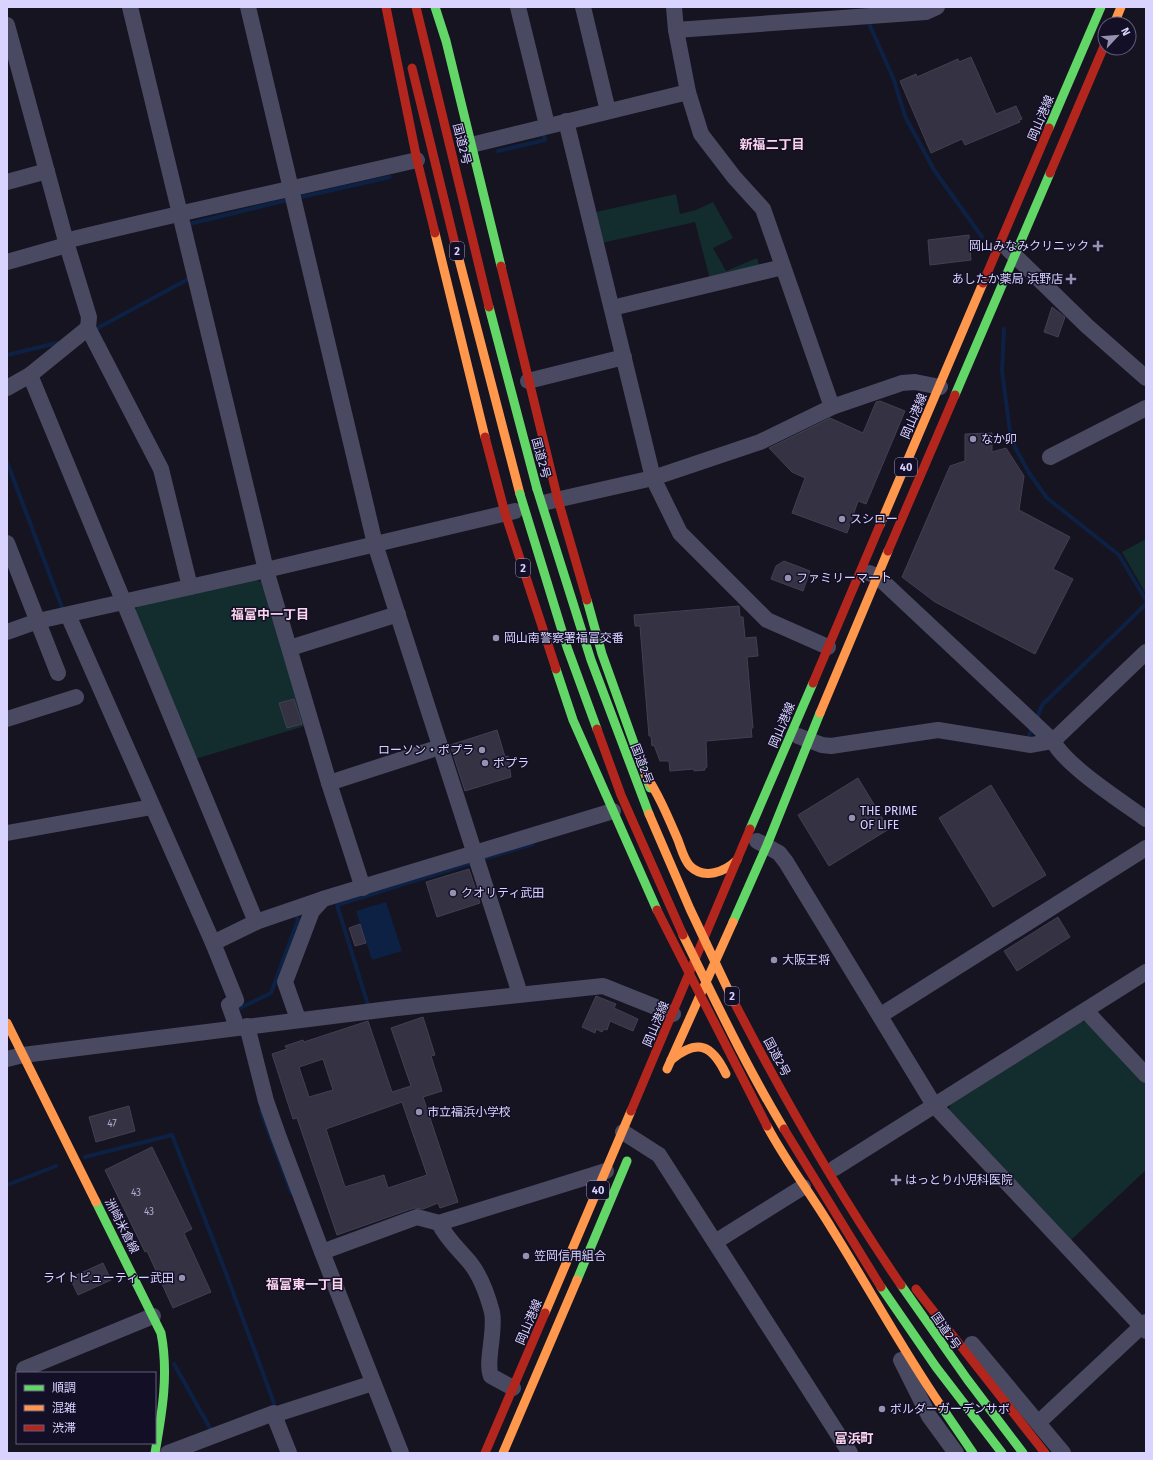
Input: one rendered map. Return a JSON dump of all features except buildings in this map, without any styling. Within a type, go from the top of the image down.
[{"type":"main road","name":"2","points":[[378,7],[408,118]]},
{"type":"main road","name":"2","points":[[386,7],[417,160],[476,403],[505,513],[573,720],[643,882],[699,996]]},
{"type":"main road","name":"国道2号","points":[[416,7],[491,316],[537,489],[584,641],[639,791],[684,897],[738,1008],[809,1141],[888,1267],[950,1357],[1023,1453]]},
{"type":"main road","points":[[434,7],[450,100]]},
{"type":"main road","points":[[434,7],[446,41],[558,500],[602,654],[645,774],[693,892]]},
{"type":"main road","name":"岡山港線","points":[[503,1453],[633,1141],[673,1014],[746,837],[862,570],[1101,7]]},
{"type":"main road","name":"40","points":[[664,1074],[767,845],[808,740],[877,576],[1100,56]]},
{"type":"main road","name":"2","points":[[410,61],[474,321],[520,494],[567,646],[621,795],[670,906],[722,1015],[766,1098],[826,1200],[873,1275],[936,1367],[1002,1453]]},
{"type":"main road","points":[[449,142],[453,114]]},
{"type":"main road","points":[[645,774],[657,792],[689,865],[697,872],[715,874],[730,867],[737,860]]},
{"type":"main road","points":[[704,916],[727,964]]},
{"type":"main road","points":[[701,949],[710,973],[815,1181],[832,1228]]},
{"type":"main road","points":[[699,996],[777,1146],[803,1187],[832,1228],[919,1374],[973,1453]]},
{"type":"main road","name":"洲崎米倉線","points":[[7,1023],[153,1316],[164,1343],[156,1441]]},
{"type":"main road","points":[[762,1034],[806,1119],[890,1255],[929,1307],[1045,1453]]},
{"type":"main road","points":[[671,1060],[685,1050],[697,1047],[705,1048],[716,1056],[730,1082]]},
{"type":"main road","points":[[756,1125],[777,1146]]},
{"type":"main road","name":"岡山港線","points":[[485,1453],[606,1172],[633,1141]]},
{"type":"street","points":[[130,7],[266,570],[293,647],[365,884]]},
{"type":"street","points":[[248,7],[375,544],[520,994]]},
{"type":"street","points":[[518,7],[547,125]]},
{"type":"street","points":[[583,7],[608,111]]},
{"type":"street","points":[[674,7],[676,30],[688,92],[701,134],[734,177],[763,209],[832,407]]},
{"type":"street","points":[[676,30],[795,14],[865,16],[930,9]]},
{"type":"street","points":[[7,25],[13,70],[64,244],[89,317],[88,328],[161,469],[190,587]]},
{"type":"street","points":[[471,145],[547,125],[688,92]]},
{"type":"street","points":[[566,121],[653,478],[680,534],[767,620],[828,647]]},
{"type":"street","points":[[7,262],[64,244],[180,213],[417,160]]},
{"type":"street","points":[[7,182],[43,172]]},
{"type":"street","points":[[1001,242],[1087,326],[1146,378]]},
{"type":"street","points":[[612,308],[783,267]]},
{"type":"street","points":[[7,388],[30,375],[88,328]]},
{"type":"street","points":[[528,381],[624,357]]},
{"type":"street","points":[[30,375],[256,922]]},
{"type":"street","points":[[7,632],[38,621],[124,603],[266,570],[653,478],[760,442],[832,407],[902,383],[915,382],[940,387]]},
{"type":"street","points":[[1050,457],[1146,408]]},
{"type":"street","points":[[8,547],[58,673]]},
{"type":"street","points":[[862,570],[877,576],[1052,741],[1058,751],[1092,780],[1146,819]]},
{"type":"street","points":[[293,647],[398,614]]},
{"type":"street","points":[[68,615],[149,807],[213,943],[236,1000],[229,1005],[241,1027],[266,1101],[369,1384],[401,1453]]},
{"type":"street","points":[[791,733],[822,745],[831,746],[938,730],[1031,745],[1052,741],[1146,652]]},
{"type":"street","points":[[7,719],[76,697]]},
{"type":"street","points":[[334,781],[440,747]]},
{"type":"street","points":[[7,833],[149,807]]},
{"type":"street","points":[[213,943],[256,922],[323,900],[365,884],[477,859],[613,812]]},
{"type":"street","points":[[746,837],[767,845],[779,853],[786,862],[881,1015],[934,1106],[1144,1326],[1038,1423]]},
{"type":"street","points":[[881,1015],[1146,848]]},
{"type":"street","points":[[298,1019],[285,982],[312,911],[323,900]]},
{"type":"street","points":[[835,1168],[1146,972]]},
{"type":"street","points":[[7,1059],[23,1055],[298,1019],[603,986],[673,1014]]},
{"type":"street","points":[[1086,1011],[1146,1075]]},
{"type":"street","points":[[633,1141],[659,1155],[850,1453]]},
{"type":"street","points":[[322,1252],[417,1217],[439,1223],[606,1172]]},
{"type":"street","points":[[715,1242],[803,1187]]},
{"type":"street","points":[[439,1223],[446,1236],[472,1265],[486,1292],[492,1314],[493,1338],[488,1370],[491,1376],[513,1388]]},
{"type":"street","points":[[872,1296],[914,1389],[929,1416],[956,1453]]},
{"type":"street","points":[[929,1307],[975,1347],[1062,1453]]},
{"type":"street","points":[[24,1369],[153,1316]]},
{"type":"street","points":[[168,1453],[274,1413],[274,1415],[369,1384]]},
{"type":"street","points":[[274,1415],[289,1453]]},
{"type":"green space","points":[[676,194],[680,214],[696,210],[713,202],[733,238],[713,248],[726,271],[757,258],[760,268],[710,279],[695,222],[602,243],[596,212]]},
{"type":"green space","points":[[1146,539],[1146,594],[1122,552]]},
{"type":"green space","points":[[253,578],[261,582],[305,726],[195,759],[134,613],[138,605]]},
{"type":"green space","points":[[1079,1021],[1089,1023],[1146,1084],[1146,1170],[1071,1240],[949,1110],[951,1103]]},
{"type":"water","points":[[386,902],[402,951],[372,960],[356,911]]},
{"type":"waterway","points":[[867,19],[894,80],[905,116],[934,170],[982,237]]},
{"type":"waterway","points":[[498,151],[545,140],[544,137]]},
{"type":"waterway","points":[[301,197],[390,177]]},
{"type":"waterway","points":[[190,227],[189,224],[287,200]]},
{"type":"waterway","points":[[94,330],[192,277]]},
{"type":"waterway","points":[[1004,329],[1002,371],[1011,439],[1017,451],[1029,473],[1047,498],[1119,555],[1146,600]]},
{"type":"waterway","points":[[7,355],[57,343]]},
{"type":"waterway","points":[[7,462],[63,610]]},
{"type":"waterway","points":[[1036,721],[1042,705],[1146,604]]},
{"type":"waterway","points":[[1027,740],[1033,727]]},
{"type":"waterway","points":[[480,860],[533,844]]},
{"type":"waterway","points":[[368,1005],[337,905],[474,862]]},
{"type":"waterway","points":[[236,1010],[271,993],[298,920],[295,912]]},
{"type":"waterway","points":[[261,1111],[291,1192]]},
{"type":"waterway","points":[[85,1157],[172,1135],[224,1268],[274,1403]]},
{"type":"waterway","points":[[7,1185],[56,1166]]},
{"type":"waterway","points":[[174,1364],[210,1428]]},
{"type":"traffic: fast","points":[[435,7],[446,41],[501,266]]},
{"type":"traffic: fast","points":[[1049,128],[1101,7]]},
{"type":"traffic: fast","points":[[955,395],[1050,173]]},
{"type":"traffic: fast","points":[[489,307],[537,489]]},
{"type":"traffic: fast","points":[[537,489],[591,660],[649,814]]},
{"type":"traffic: fast","points":[[520,494],[567,647],[597,729]]},
{"type":"traffic: fast","points":[[587,600],[602,654],[650,788]]},
{"type":"traffic: fast","points":[[556,669],[573,720],[657,910]]},
{"type":"traffic: fast","points":[[750,829],[813,683]]},
{"type":"traffic: fast","points":[[733,922],[767,845],[820,713]]},
{"type":"traffic: fast","points":[[577,1280],[627,1161]]},
{"type":"traffic: fast","points":[[96,1202],[161,1333],[164,1363],[164,1393],[155,1453]]},
{"type":"traffic: fast","points":[[901,1285],[967,1379],[1023,1453]]},
{"type":"traffic: fast","points":[[881,1287],[936,1367],[1002,1453]]},
{"type":"traffic: fast","points":[[941,1406],[973,1453]]},
{"type":"traffic: slow","points":[[1117,16],[1121,7]]},
{"type":"traffic: slow","points":[[435,233],[485,437]]},
{"type":"traffic: slow","points":[[455,244],[520,494]]},
{"type":"traffic: slow","points":[[880,525],[983,283]]},
{"type":"traffic: slow","points":[[820,713],[888,551]]},
{"type":"traffic: slow","points":[[645,774],[663,806],[684,857],[690,866],[702,873],[714,873],[727,868],[737,860]]},
{"type":"traffic: slow","points":[[649,814],[690,909],[732,998]]},
{"type":"traffic: slow","points":[[667,1069],[733,922]]},
{"type":"traffic: slow","points":[[683,935],[744,1057],[784,1129]]},
{"type":"traffic: slow","points":[[7,1023],[96,1202]]},
{"type":"traffic: slow","points":[[671,1060],[689,1049],[697,1047],[703,1048],[710,1051],[715,1056],[726,1074]]},
{"type":"traffic: slow","points":[[545,1313],[631,1111]]},
{"type":"traffic: slow","points":[[767,1126],[941,1406]]},
{"type":"traffic: slow","points":[[503,1453],[577,1280]]},
{"type":"traffic: jam","points":[[386,7],[417,160],[435,233]]},
{"type":"traffic: jam","points":[[416,7],[489,307]]},
{"type":"traffic: jam","points":[[1050,173],[1100,56]]},
{"type":"traffic: jam","points":[[412,68],[455,244]]},
{"type":"traffic: jam","points":[[983,283],[1049,128]]},
{"type":"traffic: jam","points":[[501,266],[558,500],[587,600]]},
{"type":"traffic: jam","points":[[888,551],[955,395]]},
{"type":"traffic: jam","points":[[485,437],[505,513],[556,669]]},
{"type":"traffic: jam","points":[[813,683],[880,525]]},
{"type":"traffic: jam","points":[[597,729],[621,795],[683,935]]},
{"type":"traffic: jam","points":[[631,1111],[750,829]]},
{"type":"traffic: jam","points":[[657,910],[767,1126]]},
{"type":"traffic: jam","points":[[732,998],[771,1072],[833,1180],[901,1285]]},
{"type":"traffic: jam","points":[[784,1129],[881,1287]]},
{"type":"traffic: jam","points":[[916,1289],[1045,1453]]},
{"type":"traffic: jam","points":[[485,1453],[545,1313]]},
{"type":"place","name":"岡山みなみクリニック","points":[[1098,246]]},
{"type":"place","name":"あしたか薬局 浜野店","points":[[1071,279]]},
{"type":"place","name":"なか卯","points":[[973,439]]},
{"type":"place","name":"スシロー","points":[[842,519]]},
{"type":"place","name":"ファミリーマート","points":[[788,578]]},
{"type":"place","name":"岡山南警察署福富交番","points":[[496,638]]},
{"type":"place","name":"ローソン・ポプラ","points":[[482,750]]},
{"type":"place","name":"ポプラ","points":[[485,763]]},
{"type":"place","name":"THE PRIME OF LIFE","points":[[852,818]]},
{"type":"place","name":"クオリティ武田","points":[[453,893]]},
{"type":"place","name":"大阪王将","points":[[774,960]]},
{"type":"place","name":"市立福浜小学校","points":[[419,1112]]},
{"type":"place","name":"はっとり小児科医院","points":[[896,1180]]},
{"type":"place","name":"笠岡信用組合","points":[[526,1256]]},
{"type":"place","name":"ライトビューティー武田","points":[[182,1278]]},
{"type":"place","name":"ボルダーガーデンサボ","points":[[882,1409]]},
{"type":"district","name":"新福二丁目","points":[[772,144]]},
{"type":"district","name":"福富中一丁目","points":[[270,614]]},
{"type":"district","name":"福富東一丁目","points":[[305,1284]]},
{"type":"district","name":"富浜町","points":[[854,1438]]}]
